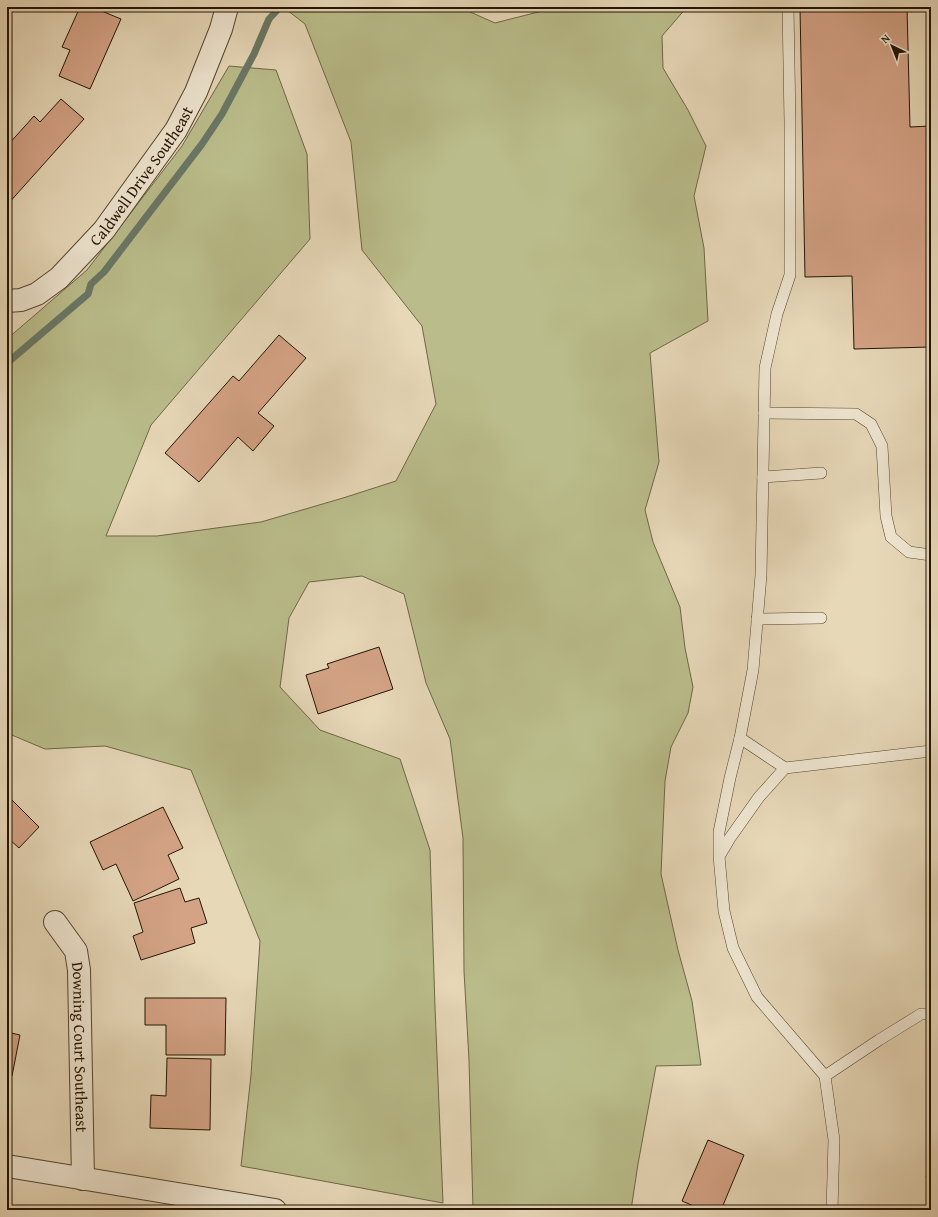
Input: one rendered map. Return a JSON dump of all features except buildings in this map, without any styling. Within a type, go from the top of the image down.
[{"type":"street","name":"Caldwell Drive Southeast","points":[[7,301],[21,300],[37,294],[59,278],[104,230],[176,130],[196,92],[221,29],[227,7]]},
{"type":"street","name":"Downing Court Southeast","points":[[55,922],[76,951],[79,970],[83,1179]]},
{"type":"street","points":[[7,1166],[275,1210]]},
{"type":"lane","points":[[788,7],[790,275],[777,314],[765,368],[762,575],[753,670],[740,738],[719,832],[719,856],[724,911],[733,948],[757,997],[825,1076],[834,1140],[832,1210]]},
{"type":"lane","points":[[764,414],[856,414],[871,424],[882,446],[886,516],[891,537],[909,552],[931,555]]},
{"type":"lane","points":[[763,476],[821,472]]},
{"type":"lane","points":[[757,619],[821,618]]},
{"type":"lane","points":[[740,738],[785,768],[931,751]]},
{"type":"lane","points":[[719,856],[759,797],[785,768]]},
{"type":"lane","points":[[825,1076],[921,1014],[931,1014]]},
{"type":"green space","points":[[283,7],[459,7],[495,23],[558,7],[687,7],[662,36],[663,68],[688,110],[706,146],[694,196],[704,248],[708,321],[650,353],[659,462],[645,510],[653,542],[680,607],[685,648],[693,687],[688,713],[671,747],[665,781],[661,874],[678,950],[692,1001],[701,1065],[656,1066],[631,1210],[473,1209],[469,1060],[464,971],[463,838],[450,739],[426,683],[404,594],[362,576],[309,582],[289,618],[280,687],[320,730],[400,759],[430,850],[443,1203],[241,1166],[251,1075],[260,941],[191,770],[105,746],[45,749],[7,733],[7,339],[87,270],[182,146],[229,66],[276,70],[307,154],[310,239],[151,425],[106,536],[157,536],[261,522],[396,481],[436,404],[422,326],[362,250],[351,142],[305,24]]},
{"type":"waterway","points":[[7,363],[88,294],[91,284],[104,272],[202,144],[222,114],[254,54],[269,19],[280,7]]}]
